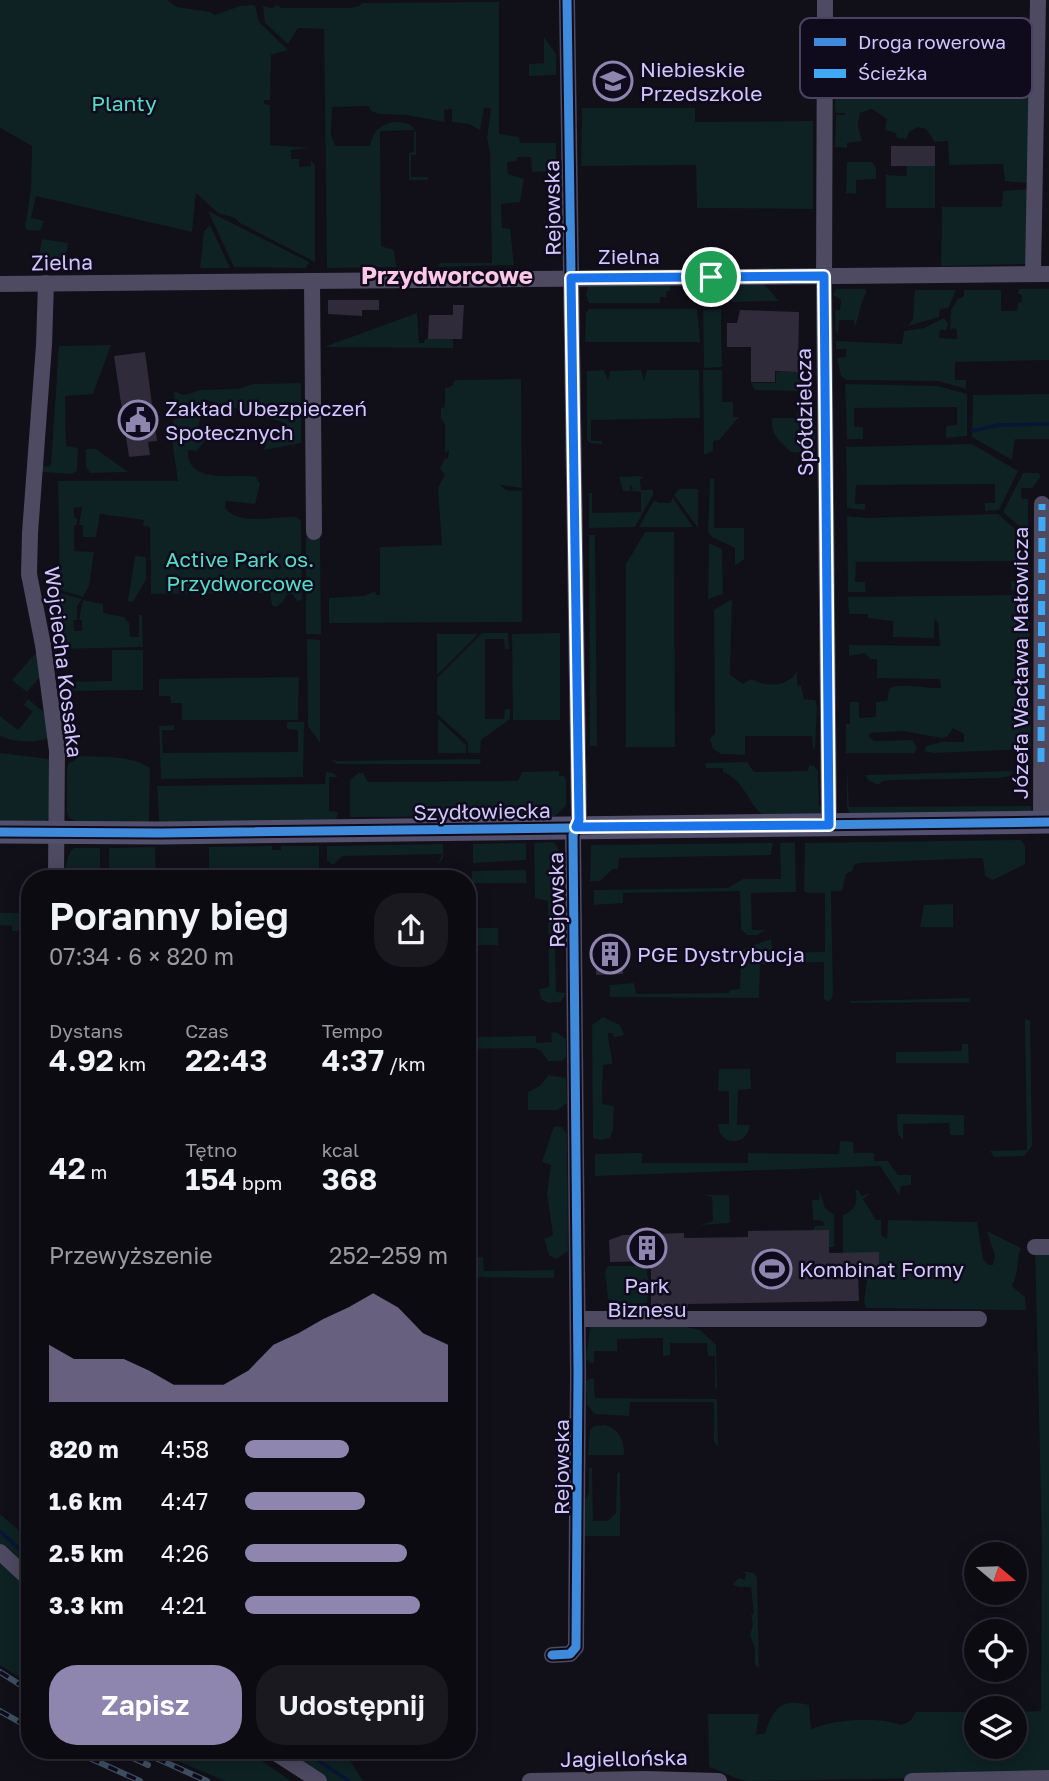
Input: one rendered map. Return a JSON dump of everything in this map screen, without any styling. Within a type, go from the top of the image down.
[{"type":"street","name":"Rejowska","points":[[552,1655],[570,1654],[576,1647],[577,1640],[578,1319],[573,835],[579,820],[567,0]]},
{"type":"street","name":"Spółdzielcza","points":[[825,0],[825,18]]},
{"type":"street","points":[[1038,0],[1041,274]]},
{"type":"street","name":"Spółdzielcza","points":[[825,98],[829,825]]},
{"type":"street","name":"Zielna","points":[[0,284],[1041,274]]},
{"type":"street","points":[[312,281],[314,532]]},
{"type":"street","name":"Wojciecha Kossaka","points":[[46,284],[29,574],[43,645],[57,751],[56,870]]},
{"type":"street","name":"Józefa Wacława Małowicza","points":[[1042,504],[1036,756],[1045,822]]},
{"type":"street","name":"Szydłowiecka","points":[[0,832],[56,834],[1045,822]]},
{"type":"street","points":[[578,1319],[979,1319]]},
{"type":"street","points":[[0,1552],[21,1572]]},
{"type":"street","points":[[285,1759],[319,1781]]},
{"type":"street","points":[[912,1781],[1049,1778]]},
{"type":"street","name":"Jagiellońska","points":[[530,1781],[719,1781]]},
{"type":"green space","name":"Planty","points":[[0,0],[167,0],[177,7],[215,15],[240,6],[255,5],[259,22],[288,50],[271,55],[270,100],[264,100],[264,104],[270,105],[270,145],[310,148],[291,150],[291,159],[299,159],[299,167],[311,166],[311,160],[315,165],[315,262],[235,218],[218,213],[196,193],[192,232],[36,196],[31,218],[44,221],[40,231],[27,230],[25,227],[31,189],[32,146],[0,128]]},
{"type":"green space","points":[[499,2],[499,134],[519,137],[520,143],[556,143],[556,171],[532,172],[531,157],[517,157],[517,161],[507,162],[508,174],[524,179],[520,202],[501,204],[502,228],[510,229],[514,265],[438,267],[440,263],[492,263],[490,153],[487,138],[491,108],[484,108],[480,130],[469,124],[452,122],[452,109],[444,110],[445,122],[407,115],[379,114],[371,111],[369,106],[332,107],[331,135],[335,146],[370,146],[375,133],[384,125],[397,122],[411,125],[416,132],[416,155],[411,155],[411,177],[428,177],[428,180],[409,180],[409,153],[414,152],[414,130],[380,131],[381,246],[394,250],[396,267],[327,268],[324,29],[298,28],[288,44],[265,23],[263,6],[350,8],[362,3]]},
{"type":"green space","points":[[544,37],[556,54],[556,75],[529,76],[529,64],[544,63]]},
{"type":"green space","points":[[835,98],[1031,98],[1027,183],[1005,181],[1003,164],[949,165],[948,141],[935,142],[926,129],[918,127],[909,132],[907,139],[897,138],[896,133],[885,130],[887,119],[872,109],[860,113],[858,126],[862,141],[847,143],[847,148],[835,147],[836,115],[846,113],[837,113]]},
{"type":"green space","points":[[582,108],[695,108],[695,122],[813,121],[813,209],[697,208],[696,165],[581,166]]},
{"type":"green space","points":[[847,162],[872,162],[876,168],[876,179],[856,180],[856,194],[846,193]]},
{"type":"green space","points":[[907,166],[935,166],[935,208],[886,208],[886,175],[906,176]]},
{"type":"green space","points":[[1027,189],[1029,264],[941,266],[942,207],[1002,207],[1003,191]]},
{"type":"green space","points":[[208,211],[309,262],[306,268],[234,267]]},
{"type":"green space","points":[[210,225],[230,268],[200,268],[204,231]]},
{"type":"green space","points":[[42,239],[68,243],[65,260],[38,260]]},
{"type":"green space","points":[[589,284],[670,284],[670,291],[666,291],[666,297],[660,297],[660,303],[589,303],[586,294]]},
{"type":"green space","points":[[729,284],[764,284],[779,301],[732,302]]},
{"type":"green space","points":[[836,289],[866,289],[854,327],[854,320],[839,320],[836,333],[835,310],[840,310],[841,300],[833,295]]},
{"type":"green space","points":[[1019,289],[1049,289],[1049,360],[955,362],[955,380],[966,380],[966,389],[938,381],[846,380],[841,376],[837,358],[846,357],[846,349],[836,349],[836,341],[902,344],[904,331],[924,328],[944,318],[948,323],[947,330],[940,330],[939,338],[957,339],[955,328],[950,330],[951,310],[957,300],[964,296],[964,290],[1001,290],[1001,311],[1017,311],[1018,303],[1022,302]]},
{"type":"green space","points":[[915,290],[956,290],[949,307],[940,310],[939,317],[908,326],[913,319]]},
{"type":"green space","points":[[589,309],[697,309],[700,342],[585,342],[586,313]]},
{"type":"green space","points":[[721,309],[722,367],[704,368],[703,310]]},
{"type":"green space","points":[[417,313],[419,343],[424,343],[425,339],[453,339],[453,348],[324,347]]},
{"type":"green space","points":[[111,345],[93,394],[65,396],[66,446],[78,448],[77,471],[71,474],[43,472],[40,464],[48,467],[51,464],[59,346]]},
{"type":"green space","points":[[803,369],[804,383],[797,391],[755,390],[751,383],[776,383],[776,372],[799,372]]},
{"type":"green space","points":[[604,370],[608,380],[610,371],[641,370],[644,381],[647,370],[699,370],[700,418],[591,420],[591,441],[602,441],[602,444],[590,443],[587,439],[587,371]]},
{"type":"green space","points":[[703,370],[722,370],[722,402],[733,402],[733,417],[739,417],[719,440],[713,441],[713,451],[704,455]]},
{"type":"green space","points":[[521,379],[522,488],[500,485],[506,490],[522,491],[522,622],[329,623],[329,598],[364,596],[375,591],[376,595],[380,595],[380,547],[442,545],[438,488],[445,474],[440,469],[445,458],[448,459],[449,450],[445,453],[445,424],[441,418],[441,408],[445,407],[445,388],[452,386],[455,380]]},
{"type":"green space","name":"Active Park os. Przydworcowe","points":[[301,383],[301,443],[264,450],[267,440],[280,442],[285,423],[207,400],[198,426],[207,438],[197,451],[188,450],[195,469],[203,473],[214,476],[256,477],[260,484],[255,504],[226,501],[225,508],[231,514],[258,519],[296,517],[301,521],[302,600],[297,601],[292,594],[287,594],[283,602],[276,607],[272,605],[270,593],[151,594],[150,527],[143,526],[144,520],[100,514],[96,537],[83,537],[83,525],[79,525],[82,507],[74,508],[77,525],[74,525],[74,551],[94,552],[89,586],[83,597],[60,590],[58,481],[178,481],[171,433],[175,414],[174,391],[184,395],[200,390],[238,389],[253,384]]},
{"type":"green space","points":[[845,384],[938,386],[967,394],[967,436],[946,438],[946,426],[957,425],[957,407],[854,408],[854,427],[863,427],[863,439],[847,439]]},
{"type":"green space","points":[[1049,394],[1049,439],[1015,439],[1012,460],[972,437],[973,395]]},
{"type":"green space","points":[[804,409],[804,413],[809,414],[809,427],[815,427],[815,452],[805,458],[805,453],[791,452],[783,445],[774,433],[772,424],[772,418],[795,418],[799,410]]},
{"type":"green space","points":[[972,444],[1018,471],[999,510],[985,511],[985,503],[995,503],[995,484],[856,485],[855,504],[865,504],[865,510],[847,508],[846,447]]},
{"type":"green space","points":[[86,449],[96,449],[128,472],[90,473],[86,467]]},
{"type":"green space","points":[[1023,473],[1038,473],[1041,476],[1032,488],[1021,488],[1022,499],[1028,499],[1028,534],[1003,512]]},
{"type":"green space","points":[[619,477],[644,478],[640,479],[641,490],[653,490],[653,495],[635,527],[589,528],[589,493],[592,493],[592,513],[641,512],[641,492],[631,491],[633,488],[630,484],[630,491],[623,491]]},
{"type":"green space","points":[[710,478],[714,479],[714,528],[744,528],[744,559],[735,566],[735,548],[712,537],[708,532]]},
{"type":"green space","points":[[679,489],[698,489],[698,528],[674,495]]},
{"type":"green space","points":[[673,498],[693,527],[639,527],[654,500],[670,503]]},
{"type":"green space","points":[[998,514],[1029,542],[1029,590],[1011,590],[1011,581],[1024,581],[1024,561],[856,562],[855,582],[865,582],[866,592],[848,592],[847,516],[866,518]]},
{"type":"green space","points":[[645,532],[674,532],[675,747],[626,747],[626,564]]},
{"type":"green space","points":[[589,535],[595,535],[597,746],[590,746]]},
{"type":"green space","points":[[306,537],[320,537],[321,634],[306,634]]},
{"type":"green space","points":[[709,543],[722,549],[723,594],[708,599]]},
{"type":"green space","points":[[135,556],[146,557],[146,579],[133,602],[128,601]]},
{"type":"green space","points":[[60,593],[82,599],[77,606],[77,620],[73,620],[74,631],[82,631],[82,620],[79,620],[83,600],[103,604],[103,613],[124,617],[129,623],[130,637],[139,637],[139,615],[142,615],[143,647],[60,649]]},
{"type":"green space","points":[[1029,595],[1031,749],[933,753],[924,751],[926,746],[942,742],[964,742],[964,734],[953,728],[948,736],[942,738],[903,731],[870,733],[868,736],[874,741],[913,740],[917,749],[914,753],[846,753],[846,724],[850,724],[850,702],[859,702],[859,718],[876,717],[876,702],[887,701],[892,687],[941,688],[940,679],[877,678],[877,659],[870,659],[865,653],[849,656],[849,645],[940,646],[938,622],[934,619],[934,638],[893,637],[893,621],[868,618],[868,614],[849,614],[848,597]]},
{"type":"green space","points":[[732,599],[730,675],[743,684],[751,679],[764,684],[776,684],[788,681],[797,671],[797,685],[801,686],[804,699],[815,700],[817,707],[815,748],[813,749],[812,736],[745,736],[745,755],[721,754],[713,749],[710,739],[715,734],[714,610]]},
{"type":"green space","points":[[482,633],[508,633],[509,649],[505,649],[504,639],[485,639],[485,719],[504,719],[505,709],[510,709],[510,719],[481,740],[480,753],[468,753],[468,742],[437,714],[437,678]]},
{"type":"green space","points":[[560,633],[560,720],[513,720],[512,634]]},
{"type":"green space","points":[[437,634],[478,634],[437,675]]},
{"type":"green space","points":[[307,639],[320,640],[320,743],[308,726]]},
{"type":"green space","points":[[112,650],[143,650],[143,690],[65,691],[64,682],[112,681]]},
{"type":"green space","points":[[39,654],[43,673],[27,692],[12,680],[34,655]]},
{"type":"green space","points":[[299,677],[298,720],[182,720],[182,703],[171,703],[170,696],[159,696],[159,679]]},
{"type":"green space","points":[[28,699],[47,715],[48,738],[24,742],[0,736],[0,716],[18,730],[33,712],[24,705]]},
{"type":"green space","points":[[438,719],[466,745],[466,753],[438,753]]},
{"type":"green space","points":[[287,722],[304,722],[303,777],[161,779],[159,726],[174,725],[174,730],[162,730],[163,753],[298,752],[298,730],[287,729]]},
{"type":"green space","points":[[0,753],[49,759],[49,817],[44,824],[0,826]]},
{"type":"green space","points":[[76,756],[126,759],[150,768],[149,824],[80,823],[69,818],[67,768],[69,763],[76,760]]},
{"type":"green space","points":[[330,759],[481,759],[480,764],[337,764]]},
{"type":"green space","points":[[747,762],[754,772],[808,771],[809,765],[814,766],[818,771],[819,806],[823,807],[819,815],[767,818],[755,807],[738,782],[723,772],[723,768],[706,768],[705,763]]},
{"type":"green space","points":[[847,765],[849,807],[1031,806],[1031,811],[851,818],[847,806]]},
{"type":"green space","points":[[559,771],[559,776],[564,776],[566,780],[566,806],[555,816],[350,817],[350,780],[358,773],[363,773],[368,782],[518,781],[522,772]]},
{"type":"green space","points":[[1012,771],[1011,776],[997,778],[893,780],[883,781],[878,785],[868,780],[865,775]]},
{"type":"green space","points":[[326,772],[338,777],[329,777],[329,811],[338,812],[336,820],[159,822],[157,786],[325,784]]},
{"type":"green space","points":[[1021,840],[1025,846],[1025,864],[993,880],[985,876],[983,858],[854,865],[852,871],[846,874],[842,891],[831,891],[833,992],[828,1002],[824,999],[824,962],[760,964],[759,998],[610,997],[610,985],[634,983],[636,994],[729,993],[730,990],[740,989],[741,950],[771,939],[773,953],[825,952],[825,893],[804,891],[805,843]]},
{"type":"green space","points":[[554,842],[559,850],[560,861],[555,862],[555,900],[564,900],[565,903],[554,906],[556,992],[566,993],[561,1002],[548,1003],[541,999],[539,989],[549,987],[548,901],[535,898],[534,843]]},
{"type":"green space","points":[[795,842],[796,892],[751,893],[752,930],[766,930],[757,935],[747,935],[741,929],[740,891],[623,893],[623,903],[594,905],[594,890],[728,888],[743,879],[781,879],[780,843]]},
{"type":"green space","points":[[526,843],[526,860],[473,863],[473,844]]},
{"type":"green space","points":[[773,843],[771,855],[619,858],[618,869],[613,869],[600,881],[590,881],[591,845]]},
{"type":"green space","points":[[443,844],[443,859],[438,864],[442,854],[342,856],[333,865],[327,861],[327,846]]},
{"type":"green space","points":[[272,846],[272,850],[281,850],[281,846],[319,846],[319,870],[209,870],[209,847]]},
{"type":"green space","points":[[155,847],[156,870],[109,870],[109,848]]},
{"type":"green space","points":[[74,848],[100,848],[100,870],[66,870]]},
{"type":"green space","points":[[526,870],[526,883],[476,883],[476,871]]},
{"type":"green space","points":[[953,904],[953,927],[920,927],[924,905]]},
{"type":"green space","points":[[0,913],[21,913],[21,931],[12,931],[12,926],[0,925]]},
{"type":"green space","points":[[476,928],[498,928],[498,945],[476,945]]},
{"type":"green space","points":[[969,998],[970,1002],[849,1001]]},
{"type":"green space","points":[[603,1017],[620,1025],[624,1035],[614,1037],[613,1033],[608,1033],[612,1064],[603,1065],[602,1104],[614,1106],[613,1130],[610,1138],[602,1140],[593,1138],[592,1025]]},
{"type":"green space","points":[[1025,1019],[1030,1021],[1032,1146],[1024,1156],[994,1157],[990,1151],[1027,1150]]},
{"type":"green space","points":[[556,1032],[566,1039],[566,1057],[562,1061],[548,1061],[541,1051],[535,1048],[476,1049],[476,1037],[536,1036],[536,1043],[552,1042],[551,1033]]},
{"type":"green space","points":[[962,1044],[968,1044],[969,1063],[896,1063],[896,1052],[962,1051]]},
{"type":"green space","points":[[719,1069],[750,1069],[751,1089],[738,1090],[737,1125],[750,1125],[745,1137],[738,1141],[725,1139],[720,1133],[718,1124],[729,1124],[729,1091],[718,1091]]},
{"type":"green space","points":[[549,1075],[566,1078],[567,1103],[557,1110],[528,1110],[528,1092],[540,1086]]},
{"type":"green space","points":[[897,1114],[964,1115],[964,1135],[950,1135],[949,1123],[903,1124],[903,1140],[898,1134]]},
{"type":"green space","points":[[554,1126],[562,1127],[567,1134],[568,1251],[556,1259],[549,1255],[544,1239],[553,1235],[547,1194],[551,1165],[542,1162]]},
{"type":"green space","points":[[840,1141],[853,1142],[854,1153],[874,1153],[874,1161],[888,1161],[898,1175],[911,1175],[911,1185],[901,1186],[899,1195],[880,1166],[595,1176],[595,1154],[642,1153],[642,1163],[748,1163],[748,1153],[839,1154]]},
{"type":"green space","points":[[855,1190],[862,1196],[870,1193],[863,1199],[876,1220],[881,1220],[881,1235],[887,1239],[888,1220],[977,1222],[983,1259],[988,1265],[993,1265],[995,1257],[987,1231],[1021,1248],[1012,1286],[1025,1297],[1026,1310],[866,1308],[864,1302],[867,1280],[858,1278],[858,1272],[879,1271],[879,1253],[843,1253],[843,1215],[855,1206]]},
{"type":"green space","points":[[820,1191],[825,1208],[834,1215],[834,1247],[829,1247],[829,1230],[813,1231],[815,1226],[824,1225],[823,1221],[813,1220],[812,1200],[819,1200]]},
{"type":"green space","points":[[703,1195],[729,1195],[730,1223],[700,1225],[713,1221],[712,1197]]},
{"type":"green space","points":[[1035,1247],[1049,1249],[1049,1776],[748,1781],[709,1767],[708,1714],[759,1714],[756,1735],[765,1733],[779,1707],[791,1703],[809,1705],[811,1729],[856,1720],[880,1720],[901,1725],[910,1721],[916,1712],[964,1712],[964,1759],[1027,1759],[1027,1712],[1041,1711],[1042,1543]]},
{"type":"green space","points":[[476,1257],[483,1257],[484,1271],[554,1270],[554,1278],[476,1277]]},
{"type":"green space","points":[[608,1266],[646,1266],[649,1285],[647,1303],[632,1305],[608,1299],[605,1272]]},
{"type":"green space","points":[[590,1327],[686,1327],[700,1330],[716,1345],[717,1388],[715,1389],[715,1356],[708,1356],[707,1343],[670,1343],[670,1355],[663,1356],[663,1338],[617,1339],[617,1351],[594,1351],[594,1363],[591,1363],[586,1359]]},
{"type":"green space","points":[[594,1379],[595,1398],[717,1399],[718,1447],[714,1442],[714,1402],[630,1402],[629,1416],[595,1414],[587,1405],[586,1382]]},
{"type":"green space","points":[[605,1425],[620,1436],[624,1455],[588,1455],[590,1430],[594,1426]]},
{"type":"green space","points":[[589,1468],[592,1468],[593,1521],[608,1521],[616,1513],[617,1473],[620,1472],[620,1536],[583,1536],[584,1501],[589,1493]]},
{"type":"green space","points":[[0,1514],[21,1532],[21,1564],[0,1545]]},
{"type":"green space","points":[[0,1560],[21,1579],[21,1678],[0,1665]]},
{"type":"green space","points":[[741,1571],[754,1573],[757,1578],[759,1668],[755,1665],[755,1648],[750,1635],[753,1625],[751,1614],[754,1615],[751,1587],[738,1587],[733,1584],[739,1578],[745,1580],[746,1574]]},
{"type":"green space","points":[[173,1759],[259,1759],[291,1781],[225,1781]]},
{"type":"green space","points":[[294,1759],[349,1759],[363,1781],[328,1781]]},
{"type":"building","points":[[891,146],[935,146],[935,166],[891,166]]},
{"type":"building","points":[[328,300],[379,300],[379,310],[362,310],[362,316],[328,314]]},
{"type":"building","points":[[453,305],[464,305],[462,339],[428,339],[429,315],[453,315]]},
{"type":"building","points":[[740,310],[799,312],[798,372],[775,371],[775,382],[751,382],[751,347],[727,347],[727,323],[737,323]]},
{"type":"building","name":"Zakład Ubezpieczeń Społecznych","points":[[145,352],[157,441],[148,442],[150,455],[129,457],[114,356]]},
{"type":"building","name":"PGE Dystrybucja","points":[[597,942],[622,942],[623,974],[596,975]]},
{"type":"building","name":"Kombinat Formy","points":[[829,1230],[829,1253],[879,1252],[879,1271],[858,1272],[859,1301],[688,1304],[688,1308],[651,1308],[651,1261],[610,1262],[609,1240],[623,1235],[684,1233],[684,1238],[748,1237],[748,1231]]},
{"type":"waterway","points":[[972,431],[999,425],[1049,424]]},
{"type":"waterway","points":[[0,1531],[21,1551]]},
{"type":"waterway","points":[[316,1759],[349,1781]]},
{"type":"railway","points":[[0,1672],[21,1685]]},
{"type":"railway","points":[[0,1711],[21,1723]]},
{"type":"railway","points":[[92,1759],[140,1781]]},
{"type":"railway","points":[[135,1759],[148,1765]]},
{"type":"railway","points":[[158,1759],[207,1781]]},
{"type":"marked path","points":[[1041,762],[1042,504]]},
{"type":"cycle path","points":[[552,1655],[570,1654],[576,1647],[578,1372],[573,835],[579,820],[567,0]]},
{"type":"cycle path","points":[[0,832],[161,833],[1049,822]]},
{"type":"place","name":"Niebieskie Przedszkole","points":[[613,81]]},
{"type":"place","name":"Zakład Ubezpieczeń Społecznych","points":[[138,420]]},
{"type":"place","name":"PGE Dystrybucja","points":[[610,954]]},
{"type":"place","name":"Park Biznesu","points":[[647,1248]]},
{"type":"place","name":"Kombinat Formy","points":[[772,1269]]},
{"type":"district","name":"Przydworcowe","points":[[447,274]]},
{"type":"route","points":[[824,276],[829,825],[576,827],[579,820],[571,278],[711,277],[824,276]]}]
